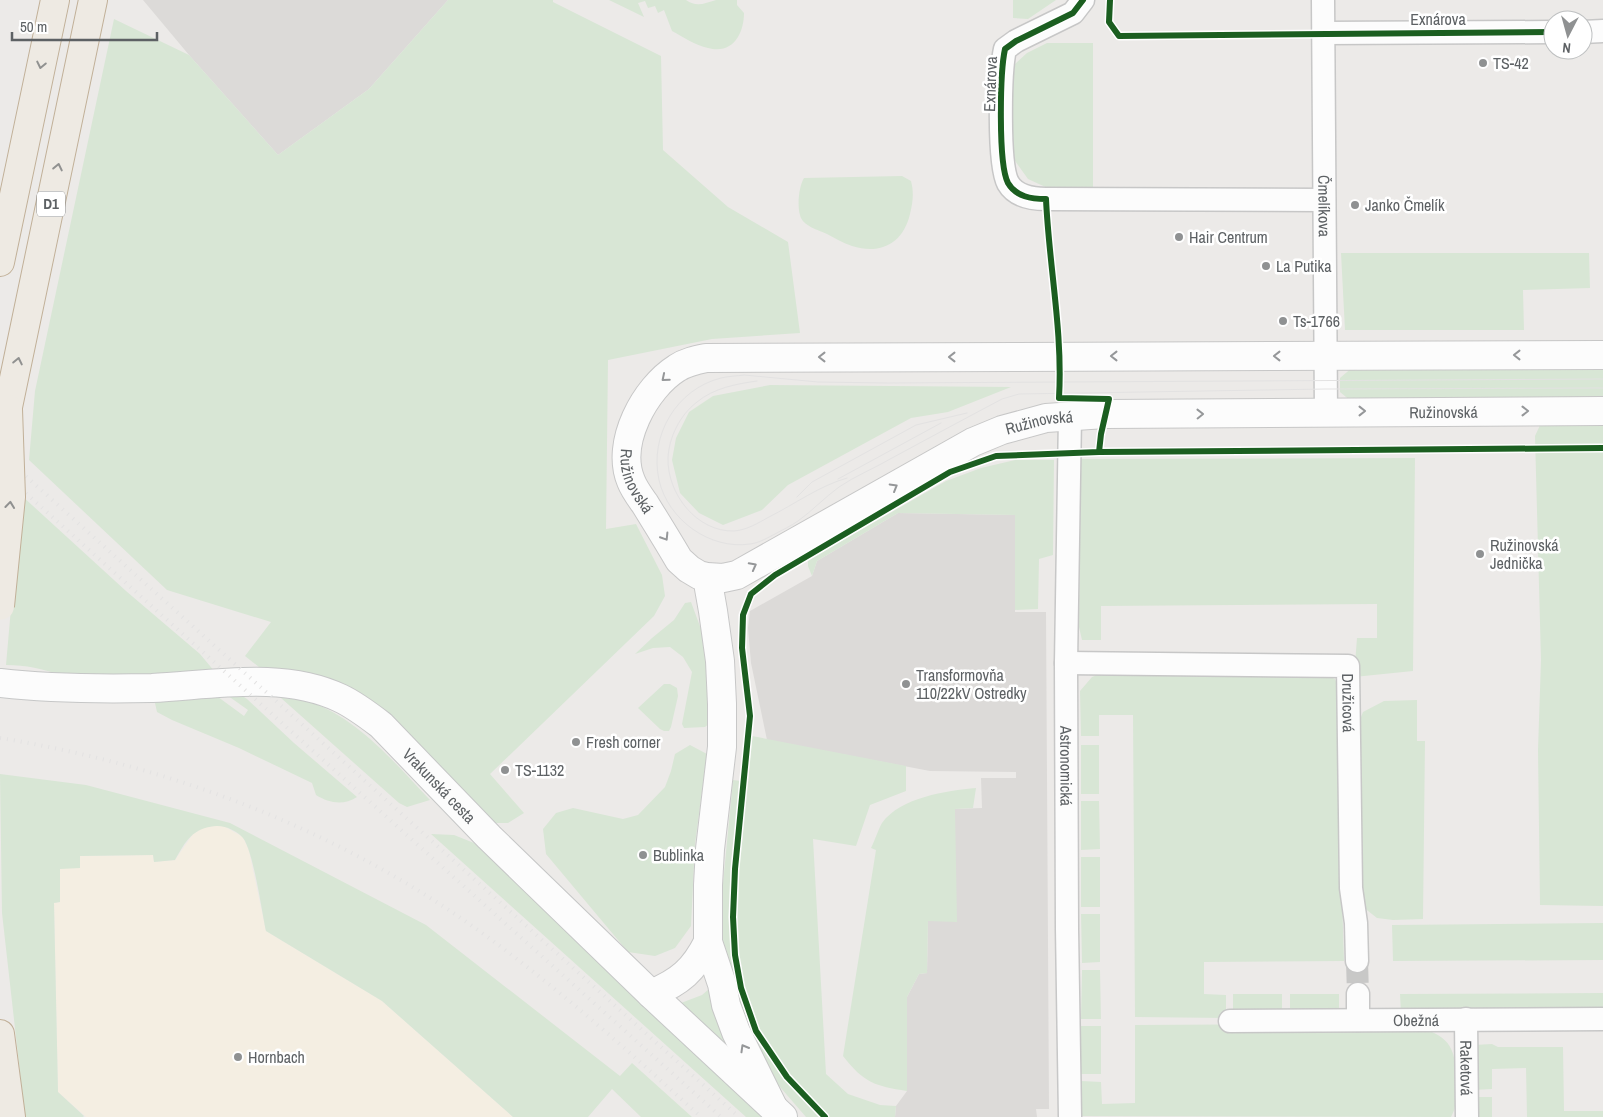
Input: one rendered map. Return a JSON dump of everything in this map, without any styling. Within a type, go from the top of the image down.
[{"type":"highway","name":"D1","points":[[0,262],[55,0]]},
{"type":"highway","name":"D1","points":[[0,445],[93,0]]},
{"type":"highway","points":[[0,606],[11,497],[8,408]]},
{"type":"highway","points":[[0,1034],[11,1117]]},
{"type":"street","name":"Exnárova","points":[[1083,0],[1073,14],[1016,41],[1005,49],[1002,66],[1002,159],[1008,184],[1019,194],[1032,199],[1324,200]]},
{"type":"street","name":"Čmelíkova","points":[[1323,0],[1326,412]]},
{"type":"street","name":"Exnárova","points":[[1323,33],[1543,32]]},
{"type":"street","name":"Ružinovská","points":[[1603,355],[706,358],[687,363],[662,379],[643,404],[634,423],[627,458],[630,481],[679,560],[698,575],[707,578],[723,578],[737,575],[973,442],[1002,430],[1046,418],[1326,412],[1603,410]]},
{"type":"street","name":"Astronomická","points":[[1070,416],[1066,663],[1070,1117]]},
{"type":"street","points":[[707,578],[720,661],[722,704],[722,747],[710,849],[708,942],[734,1027],[778,1112]]},
{"type":"street","name":"Družicová","points":[[1066,663],[1348,666],[1351,888],[1356,923],[1357,961]]},
{"type":"street","name":"Vrakunská cesta","points":[[0,683],[86,689],[256,682],[314,688],[338,697],[364,712],[381,726],[489,837],[651,994],[778,1112]]},
{"type":"street","points":[[651,994],[668,987],[691,970],[700,959],[708,942]]},
{"type":"street","points":[[1358,994],[1358,1020]]},
{"type":"street","name":"Raketová","points":[[1466,1019],[1467,1117]]},
{"type":"street","name":"Obežná","points":[[1230,1021],[1603,1019]]},
{"type":"shaded area","points":[[143,0],[448,0],[369,89],[278,155]]},
{"type":"shaded area","points":[[898,513],[1016,515],[1015,612],[1046,612],[1049,1109],[1036,1109],[1037,1117],[895,1117],[896,1106],[907,1091],[907,997],[919,974],[927,973],[928,921],[955,809],[982,808],[981,778],[1016,778],[1016,772],[930,771],[767,740],[751,663],[748,628],[750,611],[812,576],[817,561]]},
{"type":"shaded area","name":"Hornbach","points":[[222,825],[243,837],[249,851],[266,931],[382,1001],[513,1117],[86,1117],[58,1092],[54,903],[60,902],[60,868],[80,856],[153,855],[154,862],[175,860],[193,834],[204,827]]},
{"type":"green space","points":[[448,0],[553,0],[553,2],[661,56],[663,150],[728,207],[788,242],[800,333],[712,339],[608,360],[606,529],[636,524],[662,575],[665,596],[654,616],[490,774],[524,813],[508,823],[492,823],[385,716],[264,671],[245,656],[271,622],[167,590],[29,460],[35,391],[114,19],[189,55],[278,155],[369,89]]},
{"type":"green space","points":[[609,0],[686,0],[697,4],[716,0],[737,0],[737,5],[744,13],[742,28],[735,41],[730,45],[717,49],[708,48],[672,31],[664,10],[658,13],[655,6],[648,8],[645,1],[638,3],[644,17]]},
{"type":"green space","points":[[1013,0],[1056,0],[1028,19],[1013,18]]},
{"type":"green space","points":[[1047,43],[1093,43],[1093,191],[1052,190],[1028,179],[1013,158],[1010,85],[1015,64],[1027,53]]},
{"type":"green space","points":[[902,176],[911,181],[912,205],[907,224],[902,233],[889,245],[872,249],[852,246],[811,227],[801,219],[799,201],[804,178]]},
{"type":"green space","points":[[1341,253],[1589,253],[1590,288],[1523,290],[1524,330],[1345,330]]},
{"type":"green space","points":[[1603,365],[1603,401],[1352,402],[1340,392],[1340,378],[1354,366]]},
{"type":"green space","points":[[770,385],[1011,387],[948,412],[911,418],[788,485],[762,510],[723,525],[699,513],[680,493],[672,460],[676,438],[689,412],[713,396]]},
{"type":"green space","points":[[1603,420],[1603,906],[1540,905],[1538,750],[1541,660],[1535,436],[1542,421]]},
{"type":"green space","points":[[1415,458],[1413,671],[1354,677],[1357,638],[1377,638],[1377,604],[1101,606],[1101,640],[1082,640],[1079,627],[1081,459]]},
{"type":"green space","points":[[1015,460],[1054,460],[1053,555],[1039,559],[1038,609],[1015,610],[1015,515],[898,513],[817,561],[812,576],[808,560],[946,481],[981,468]]},
{"type":"green space","points":[[21,495],[126,591],[200,654],[215,672],[167,675],[61,675],[34,668],[6,665]]},
{"type":"green space","points":[[691,602],[710,662],[710,723],[705,727],[684,728],[682,724],[692,672],[683,657],[670,647],[653,648],[635,654],[674,620],[685,603]]},
{"type":"green space","points":[[1114,668],[1314,669],[1335,679],[1344,702],[1342,897],[1344,961],[1204,962],[1204,994],[1226,995],[1226,1018],[1135,1017],[1133,715],[1099,715],[1099,736],[1081,736],[1080,691],[1092,677]]},
{"type":"green space","points":[[664,684],[670,684],[677,688],[678,696],[669,731],[660,729],[638,708]]},
{"type":"green space","points":[[224,693],[241,695],[247,699],[294,743],[357,797],[347,802],[331,802],[321,798],[316,795],[312,783],[239,748],[172,720],[157,712],[155,703],[159,698],[214,694],[244,716],[248,710]]},
{"type":"green space","points":[[281,698],[308,701],[343,718],[375,743],[430,800],[407,807],[399,803]]},
{"type":"green space","points":[[1417,700],[1417,741],[1425,741],[1423,919],[1393,920],[1377,918],[1363,907],[1355,732],[1363,712],[1384,701]]},
{"type":"green space","points":[[752,736],[906,766],[906,791],[870,805],[856,846],[813,839],[826,1074],[848,1094],[880,1105],[896,1106],[895,1117],[806,1117],[767,1072],[728,992],[720,914],[733,780],[748,782]]},
{"type":"green space","points":[[690,745],[707,754],[695,844],[691,926],[675,948],[655,956],[628,952],[546,854],[543,829],[556,813],[573,808],[623,819],[638,815],[665,787],[675,754]]},
{"type":"green space","points":[[1081,745],[1099,745],[1099,794],[1081,794]]},
{"type":"green space","points":[[0,774],[86,785],[230,823],[426,925],[620,1076],[632,1063],[692,1117],[641,1117],[612,1089],[588,1117],[513,1117],[382,1001],[266,931],[254,868],[247,845],[238,833],[219,826],[201,829],[195,833],[186,841],[175,860],[154,862],[153,855],[80,856],[80,868],[60,869],[60,902],[54,903],[58,1092],[84,1116],[25,1117],[2,913]]},
{"type":"green space","points":[[976,788],[973,808],[955,809],[957,922],[928,921],[927,973],[919,974],[907,997],[907,1091],[878,1085],[864,1078],[843,1056],[876,850],[871,848],[882,823],[900,807],[925,797]]},
{"type":"green space","points":[[1081,801],[1099,801],[1100,849],[1081,850]]},
{"type":"green space","points":[[431,834],[454,835],[474,843],[765,1117],[746,1117]]},
{"type":"green space","points":[[1081,857],[1100,857],[1100,907],[1081,907]]},
{"type":"green space","points":[[1081,914],[1100,914],[1100,962],[1082,963]]},
{"type":"green space","points":[[1603,923],[1603,960],[1393,961],[1392,925]]},
{"type":"green space","points":[[1082,970],[1100,970],[1101,1019],[1081,1019]]},
{"type":"green space","points":[[716,983],[739,1058],[681,1003],[702,995]]},
{"type":"green space","points":[[1603,993],[1603,1012],[1401,1013],[1400,994]]},
{"type":"green space","points":[[1233,994],[1282,994],[1282,1013],[1233,1013]]},
{"type":"green space","points":[[1290,994],[1339,994],[1339,1013],[1290,1013]]},
{"type":"green space","points":[[1321,1024],[1423,1029],[1442,1037],[1448,1043],[1454,1057],[1456,1102],[1451,1117],[1082,1116],[1081,1081],[1101,1082],[1102,1104],[1135,1103],[1135,1025]]},
{"type":"green space","points":[[1081,1026],[1101,1026],[1101,1074],[1081,1074]]},
{"type":"green space","points":[[1492,1044],[1498,1047],[1563,1047],[1564,1111],[1603,1111],[1603,1117],[1527,1117],[1526,1068],[1492,1069],[1492,1089],[1473,1090],[1474,1045]]},
{"type":"green space","points":[[1473,1097],[1492,1097],[1492,1117],[1473,1117]]},
{"type":"tunnel","points":[[1357,961],[1358,994]]},
{"type":"tram line","points":[[1603,379],[887,383],[818,382],[744,375],[730,376],[705,384],[691,392],[679,403],[663,431],[658,447],[657,463],[659,480],[664,494],[671,508],[681,519],[706,537],[735,545],[750,544],[757,543],[795,523],[839,487],[852,479],[1002,399],[1019,394],[1326,389],[1603,388]]},
{"type":"tram line","points":[[757,381],[726,387],[711,393],[691,407],[676,427],[669,450],[669,472],[673,485],[687,508],[708,525],[720,530],[734,531],[757,524],[807,496],[847,478]]},
{"type":"tram line","points":[[797,497],[812,482],[916,425],[967,413]]},
{"type":"tram line","points":[[838,479],[941,423]]},
{"type":"railway","points":[[0,453],[739,1117]]},
{"type":"railway","points":[[0,470],[721,1117]]},
{"type":"railway","points":[[0,738],[66,751],[131,767],[196,787],[259,810],[320,837],[380,868],[438,903],[493,941],[599,1026],[701,1117]]},
{"type":"cycle path","points":[[1083,0],[1073,13],[1016,41],[1005,49],[1001,96],[1001,138],[1005,173],[1011,188],[1025,196],[1046,199],[1059,348],[1059,398],[1109,399],[1099,452]]},
{"type":"cycle path","points":[[1110,0],[1109,22],[1119,36],[1543,32]]},
{"type":"cycle path","points":[[825,1117],[787,1077],[756,1031],[741,988],[735,955],[733,917],[735,869],[750,716],[742,648],[743,615],[751,594],[775,575],[950,472],[996,456],[1099,452],[1603,448]]},
{"type":"place","name":"TS-42","points":[[1483,63]]},
{"type":"place","name":"Janko Čmelík","points":[[1355,205]]},
{"type":"place","name":"Hair Centrum","points":[[1179,237]]},
{"type":"place","name":"La Putika","points":[[1266,266]]},
{"type":"place","name":"Ts-1766","points":[[1283,321]]},
{"type":"place","name":"Ružinovská Jednička","points":[[1480,554]]},
{"type":"place","name":"Transformovňa 110/22kV Ostredky","points":[[906,684]]},
{"type":"place","name":"Fresh corner","points":[[576,742]]},
{"type":"place","name":"TS-1132","points":[[505,770]]},
{"type":"place","name":"Bublinka","points":[[643,855]]},
{"type":"place","name":"Hornbach","points":[[238,1057]]}]
